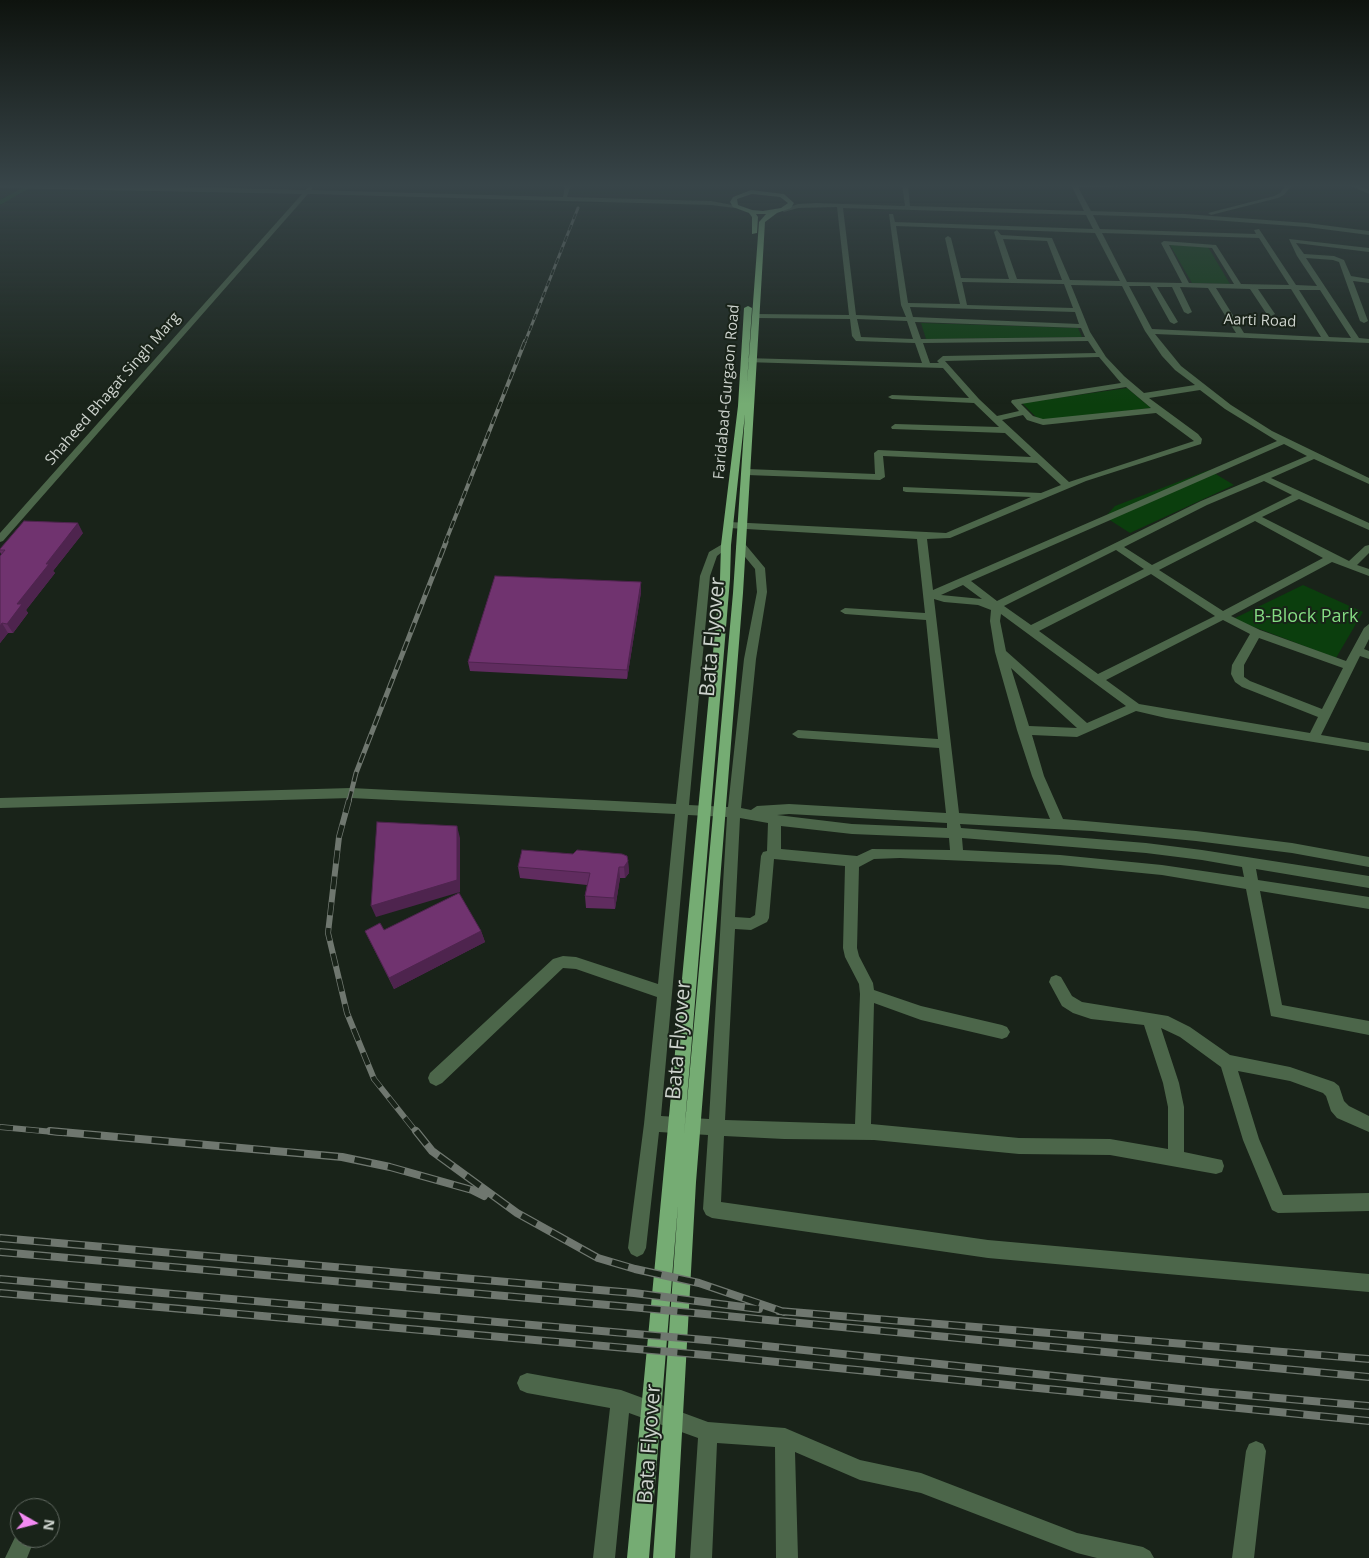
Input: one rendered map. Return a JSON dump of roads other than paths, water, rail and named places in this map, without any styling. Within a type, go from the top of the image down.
[{"type":"main road","name":"Faridabad-Gurgaon Road","points":[[726,545],[745,360],[752,258]]},
{"type":"main road","name":"Faridabad-Gurgaon Road","points":[[742,526],[760,258]]},
{"type":"main road","name":"Bata Flyover","points":[[638,1558],[731,592],[741,546],[742,526]]},
{"type":"main road","name":"Bata Flyover","points":[[664,1558],[688,1182],[731,592],[726,545]]},
{"type":"street","name":"Shaheed Bhagat Singh Marg","points":[[0,538],[249,258]]},
{"type":"street","points":[[846,258],[856,336],[862,340],[1091,339]]},
{"type":"street","points":[[897,258],[904,305],[927,365]]},
{"type":"street","points":[[953,258],[964,306]]},
{"type":"street","points":[[1006,258],[1014,282]]},
{"type":"street","points":[[728,525],[947,536],[1068,486],[1198,442],[1195,436],[1158,410],[1128,384],[1101,355],[1084,326],[1057,258]]},
{"type":"street","points":[[1112,258],[1149,331],[1172,361],[1228,407],[1284,441],[1369,481]]},
{"type":"street","points":[[1172,258],[1187,285]]},
{"type":"street","points":[[1223,258],[1240,287]]},
{"type":"street","points":[[1275,258],[1326,338]]},
{"type":"street","points":[[1301,258],[1356,340]]},
{"type":"street","points":[[1323,258],[1340,259],[1366,321],[1341,318]]},
{"type":"street","points":[[1349,278],[1369,281]]},
{"type":"street","points":[[958,280],[1322,288]]},
{"type":"street","points":[[1153,285],[1174,322]]},
{"type":"street","points":[[1175,285],[1188,312]]},
{"type":"street","points":[[1211,286],[1240,335]]},
{"type":"street","points":[[1253,287],[1271,314]]},
{"type":"street","points":[[904,305],[1077,310]]},
{"type":"street","points":[[756,316],[853,317],[1084,326]]},
{"type":"street","name":"Aarti Road","points":[[1149,331],[1369,341]]},
{"type":"street","points":[[1068,486],[976,401],[941,361],[943,358],[1101,355]]},
{"type":"street","points":[[745,360],[945,366]]},
{"type":"street","points":[[1128,384],[1015,402],[1035,420],[1043,422],[1158,410]]},
{"type":"street","points":[[1143,396],[1202,387]]},
{"type":"street","points":[[892,397],[976,401]]},
{"type":"street","points":[[995,419],[1025,412]]},
{"type":"street","points":[[895,427],[1008,430]]},
{"type":"street","points":[[930,596],[1284,441]]},
{"type":"street","points":[[746,472],[880,476],[878,453],[1040,460]]},
{"type":"street","points":[[930,596],[980,602],[997,607],[1204,502],[1314,456]]},
{"type":"street","points":[[1263,477],[1369,527]]},
{"type":"street","points":[[906,490],[1043,496]]},
{"type":"street","points":[[1031,630],[1299,495]]},
{"type":"street","points":[[1254,518],[1331,558],[1369,573]]},
{"type":"street","points":[[922,536],[957,855]]},
{"type":"street","points":[[637,1248],[652,1124],[704,583],[713,554],[726,545]]},
{"type":"street","points":[[741,546],[760,568],[762,592],[750,659],[736,779],[712,1209],[988,1248],[1369,1283]]},
{"type":"street","points":[[1116,546],[1224,616],[1256,632],[1348,666]]},
{"type":"street","points":[[1350,566],[1369,548]]},
{"type":"street","points":[[1097,679],[1224,616],[1331,558]]},
{"type":"street","points":[[964,581],[1135,707],[1166,714],[1369,747]]},
{"type":"street","points":[[997,607],[996,621],[1000,652],[1038,776],[1059,824]]},
{"type":"street","points":[[845,610],[931,617]]},
{"type":"street","points":[[1313,738],[1369,628]]},
{"type":"street","points":[[1256,632],[1238,665],[1237,674],[1239,679],[1246,684],[1324,715]]},
{"type":"street","points":[[1357,650],[1369,655]]},
{"type":"street","points":[[1000,652],[1086,729]]},
{"type":"street","points":[[1023,730],[1078,733],[1135,707]]},
{"type":"street","points":[[798,734],[945,744]]},
{"type":"street","points":[[0,803],[351,793],[734,812],[789,809],[1059,824],[1196,836],[1292,848],[1369,862]]},
{"type":"street","points":[[734,812],[852,829],[955,833],[1146,848],[1369,882]]},
{"type":"street","points":[[774,819],[774,854]]},
{"type":"street","points":[[728,922],[751,924],[762,918],[768,856],[774,854],[852,862],[858,862],[872,854],[1025,858],[1162,870],[1369,903]]},
{"type":"street","points":[[852,862],[850,948],[852,957],[866,983],[867,994],[864,1132]]},
{"type":"street","points":[[1248,863],[1276,1011],[1369,1028]]},
{"type":"street","points":[[436,1078],[558,964],[563,962],[576,963],[665,993]]},
{"type":"street","points":[[1056,982],[1066,1001],[1078,1008],[1090,1012],[1168,1023],[1228,1062],[1290,1074],[1328,1087],[1332,1091],[1337,1105],[1343,1112],[1369,1124]]},
{"type":"street","points":[[867,994],[921,1013],[1002,1032]]},
{"type":"street","points":[[1150,1019],[1171,1083],[1176,1107],[1176,1158]]},
{"type":"street","points":[[1228,1062],[1252,1140],[1278,1204],[1369,1202]]},
{"type":"street","points":[[652,1124],[717,1128],[864,1132],[1019,1146],[1110,1147],[1216,1166]]},
{"type":"street","points":[[527,1383],[621,1400],[708,1432],[785,1438],[843,1465],[942,1490],[1077,1543],[1143,1558]]},
{"type":"street","points":[[604,1558],[621,1400]]},
{"type":"street","points":[[701,1558],[708,1432]]},
{"type":"street","points":[[785,1438],[787,1558]]},
{"type":"street","points":[[1243,1558],[1256,1451]]},
{"type":"railway","points":[[525,342],[558,258]]},
{"type":"railway","points":[[445,543],[525,341]]},
{"type":"railway","points":[[349,801],[356,773],[446,542]]},
{"type":"railway","points":[[349,800],[339,837],[328,933],[347,1013],[374,1079],[417,1133]]},
{"type":"railway","points":[[0,1127],[64,1133]]},
{"type":"railway","points":[[50,1131],[342,1157],[390,1167],[472,1190],[484,1196]]},
{"type":"railway","points":[[416,1131],[432,1151],[517,1213],[598,1258],[635,1269],[699,1283],[782,1311]]},
{"type":"railway","points":[[0,1238],[634,1293],[759,1309]]},
{"type":"railway","points":[[0,1252],[631,1307],[1369,1377]]},
{"type":"railway","points":[[0,1279],[717,1341],[1210,1392],[1369,1406]]},
{"type":"railway","points":[[0,1293],[717,1356],[1369,1421]]},
{"type":"railway","points":[[782,1311],[1369,1359]]},
{"type":"park label","name":"B-Block Park","points":[[1306,617]]}]
